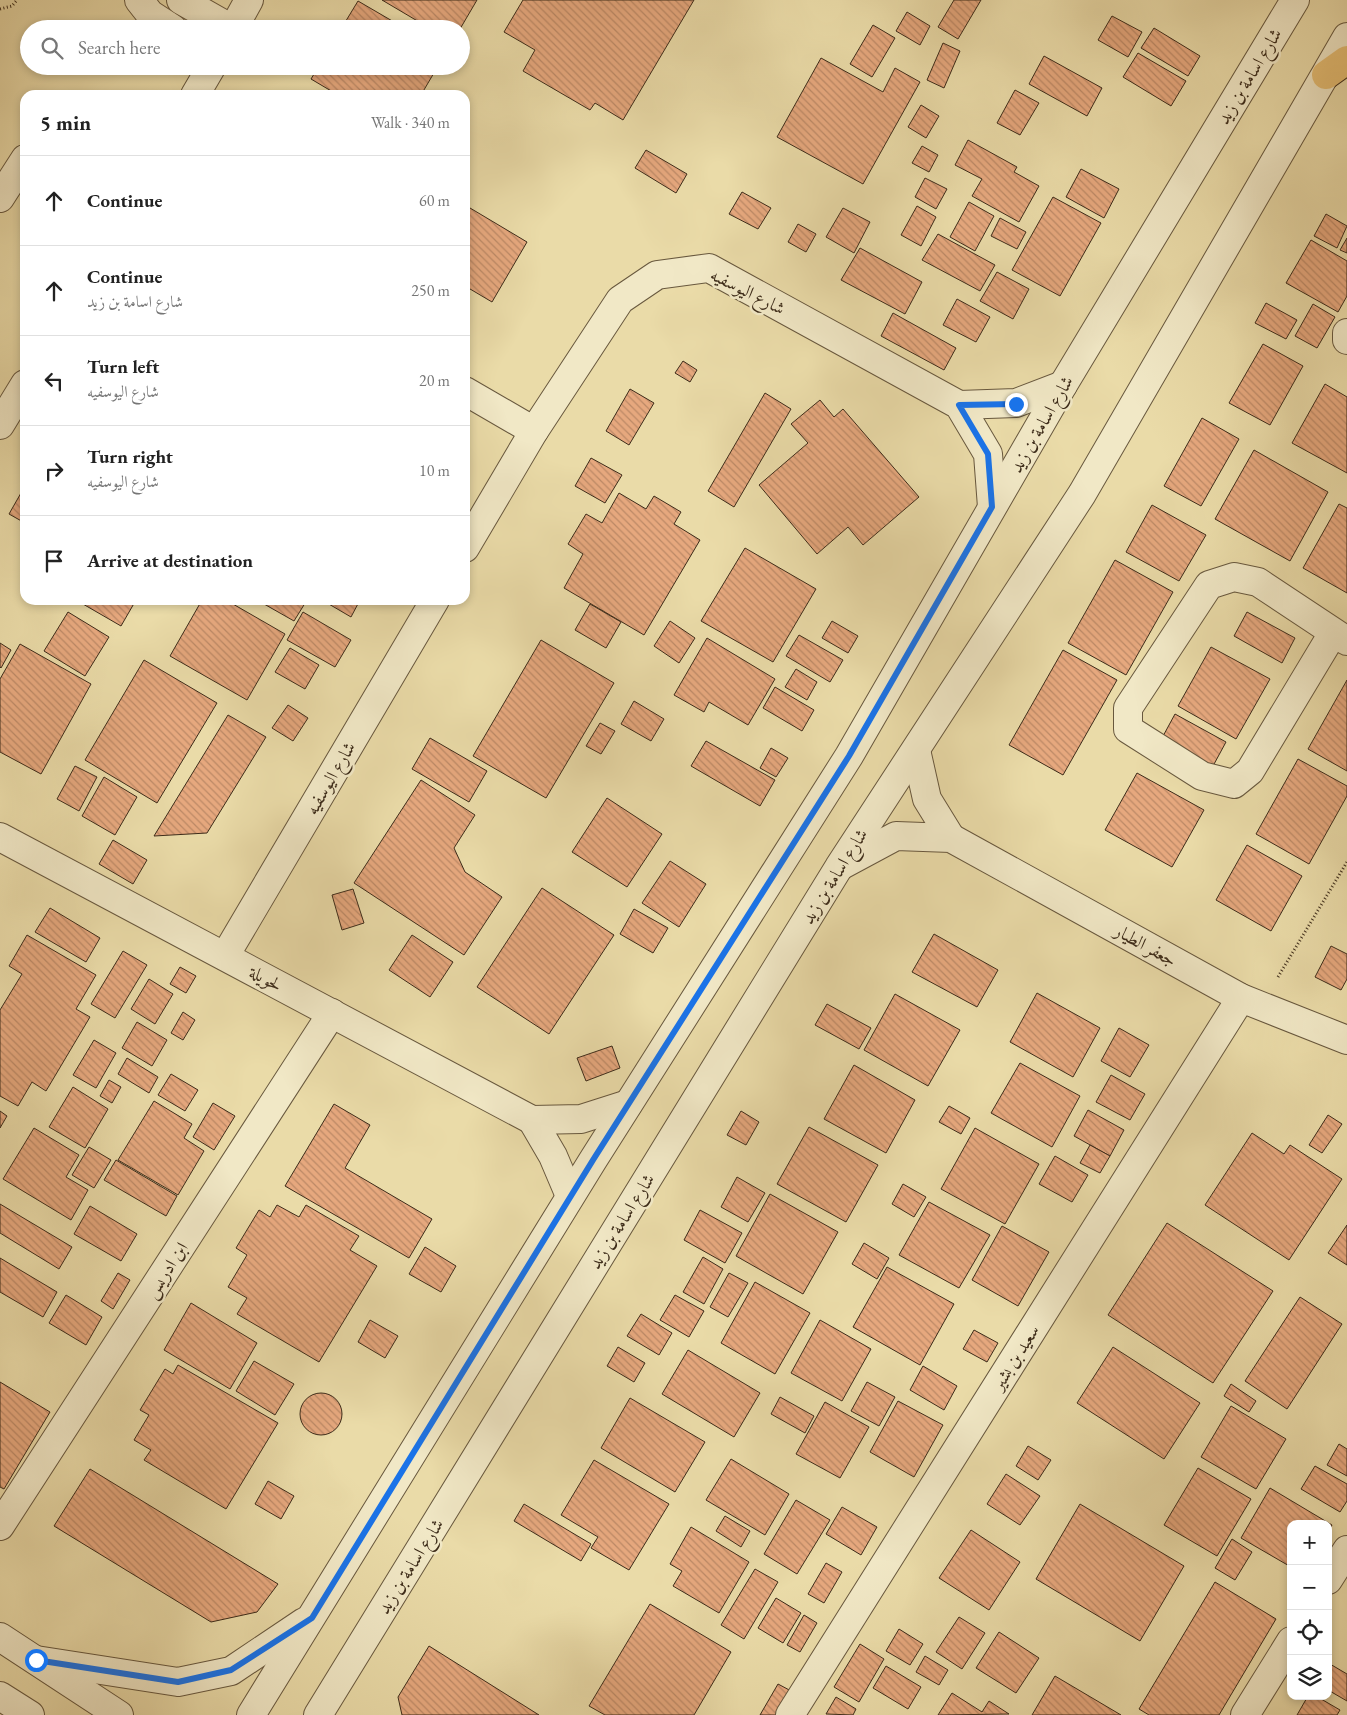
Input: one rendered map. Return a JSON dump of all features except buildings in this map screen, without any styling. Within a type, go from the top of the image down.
[{"type":"street","points":[[139,0],[150,14],[159,20]]},
{"type":"street","points":[[181,0],[217,20]]},
{"type":"street","points":[[238,20],[250,0]]},
{"type":"street","name":"شارع اسامة بن زيد","points":[[251,1715],[570,1196],[849,756],[1063,385],[1295,0]]},
{"type":"street","name":"شارع اسامة بن زيد","points":[[318,1715],[839,867],[1082,494],[1336,67],[1347,37]]},
{"type":"street","points":[[198,90],[207,75]]},
{"type":"street","points":[[9,186],[20,167]]},
{"type":"street","name":"شارع اليوسفيه","points":[[470,540],[534,431],[620,300],[657,275],[709,268],[959,405],[1016,404],[1063,385]]},
{"type":"street","points":[[1347,333],[1347,340]]},
{"type":"street","points":[[0,425],[20,392]]},
{"type":"street","points":[[470,394],[534,431]]},
{"type":"street","points":[[959,405],[988,454],[992,507]]},
{"type":"street","points":[[1234,577],[1258,582],[1340,637],[1250,771],[1234,784],[1202,776],[1128,729],[1128,708],[1209,585],[1234,577]]},
{"type":"street","name":"شارع اليوسفيه","points":[[225,956],[432,605]]},
{"type":"street","name":"جعفر الطيار","points":[[916,750],[927,799],[951,838]]},
{"type":"street","name":"جعفر الطيار","points":[[839,867],[896,836],[951,838],[1251,1002],[1347,1040]]},
{"type":"street","name":"لحويلة","points":[[0,837],[532,1120],[580,1119],[628,1104]]},
{"type":"street","name":"سعيد بن بشير","points":[[790,1715],[1251,1002]]},
{"type":"street","name":"ابن ادريس","points":[[0,1526],[332,1013]]},
{"type":"street","points":[[532,1120],[552,1156],[570,1196]]},
{"type":"street","points":[[1332,1574],[1347,1550]]},
{"type":"street","points":[[36,1660],[178,1682],[231,1670],[312,1618]]},
{"type":"street","points":[[0,1637],[119,1715]]},
{"type":"street","points":[[1245,1715],[1287,1647]]},
{"type":"street","points":[[0,1696],[30,1715]]},
{"type":"path","points":[[0,9],[12,6],[17,0]]},
{"type":"path","points":[[1251,1002],[1347,862]]},
{"type":"route","points":[[36,1660],[178,1682],[231,1670],[312,1618],[593,1160],[849,756],[992,507],[988,454],[959,405],[1016,404]]}]
